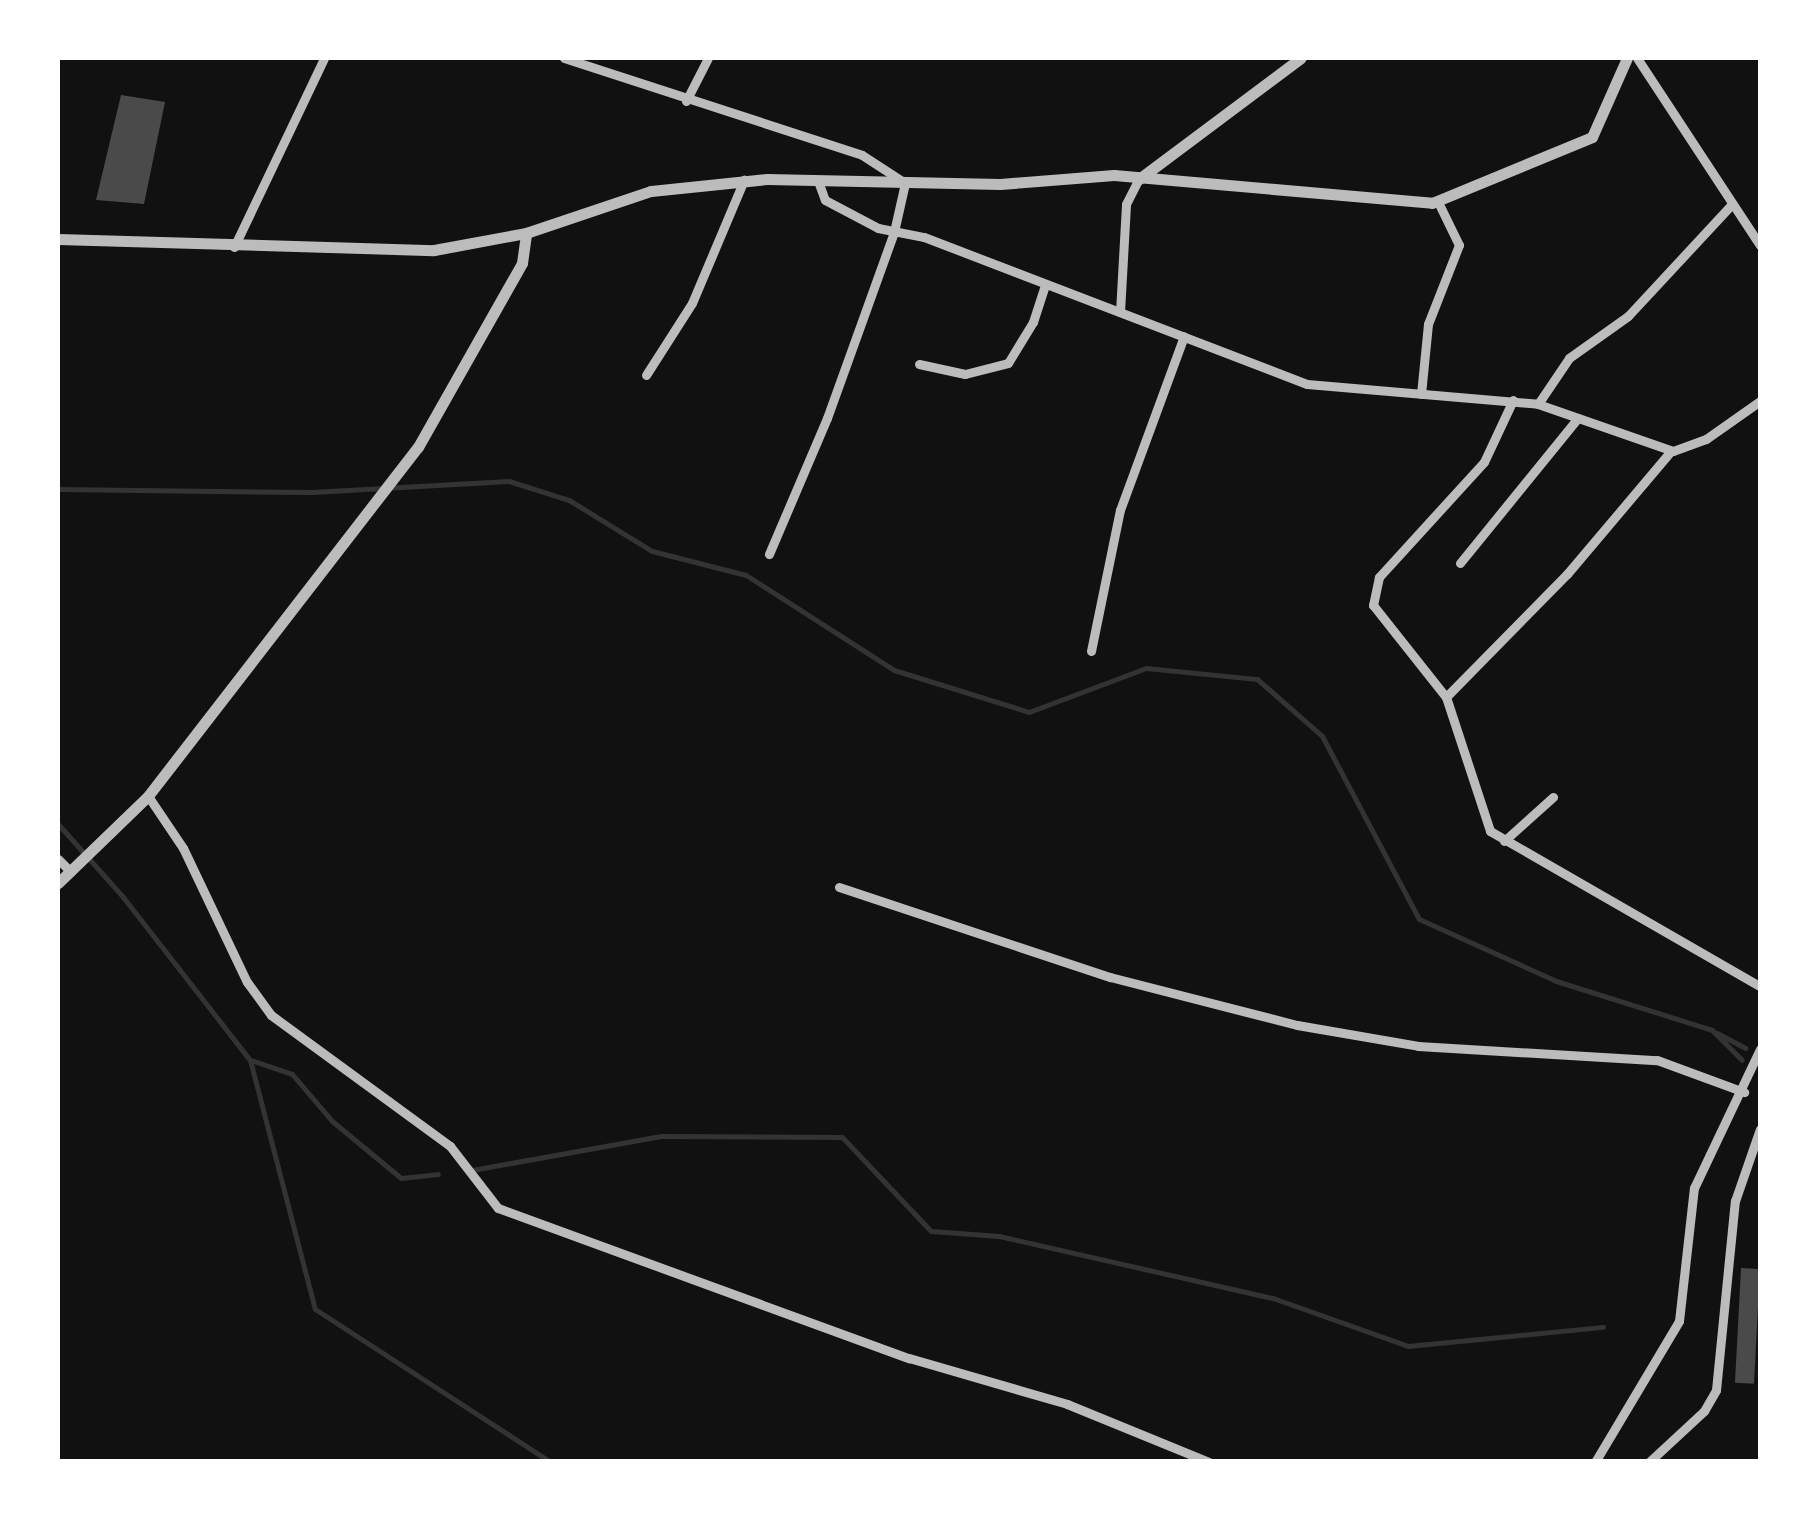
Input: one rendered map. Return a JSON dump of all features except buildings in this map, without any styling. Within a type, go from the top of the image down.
[{"type":"street","points":[[234,247],[324,58]]},
{"type":"street","points":[[564,58],[686,101],[862,155],[905,182]]},
{"type":"street","points":[[686,101],[708,58]]},
{"type":"street","points":[[1120,312],[1126,204],[1139,178],[1301,58]]},
{"type":"street","points":[[58,239],[413,251],[526,233],[652,191],[744,180],[1139,178],[1339,199],[1438,202],[1592,137],[1627,58]]},
{"type":"street","points":[[1637,58],[1678,112],[1760,245]]},
{"type":"street","points":[[646,375],[686,314],[744,180]]},
{"type":"street","points":[[818,180],[824,200],[894,232],[1045,284],[1294,381],[1538,404],[1671,451]]},
{"type":"street","points":[[769,554],[894,232],[905,182]]},
{"type":"street","points":[[1421,394],[1428,324],[1459,245],[1438,202]]},
{"type":"street","points":[[1538,404],[1569,358],[1628,316],[1732,204]]},
{"type":"street","points":[[58,883],[148,796],[418,447],[522,263],[526,233]]},
{"type":"street","points":[[919,364],[965,374],[1008,363],[1034,322],[1045,284]]},
{"type":"street","points":[[1091,651],[1120,510],[1184,336]]},
{"type":"street","points":[[1513,400],[1484,462],[1413,535],[1371,596],[1376,611],[1446,697],[1480,812],[1504,841],[1760,986]]},
{"type":"street","points":[[1446,697],[1567,574],[1671,451],[1706,439],[1760,401]]},
{"type":"street","points":[[1460,563],[1578,418]]},
{"type":"street","points":[[148,796],[183,848],[247,982],[271,1015],[450,1146],[498,1208],[909,1358],[1068,1404],[1209,1462]]},
{"type":"street","points":[[1504,841],[1552,798]]},
{"type":"street","points":[[58,859],[71,872]]},
{"type":"street","points":[[839,887],[1095,972],[1297,1025],[1418,1046],[1658,1060],[1744,1092]]},
{"type":"street","points":[[1595,1462],[1679,1321],[1694,1188],[1759,1066],[1760,1050]]},
{"type":"street","points":[[1650,1462],[1704,1411],[1716,1390],[1735,1201],[1760,1128]]},
{"type":"waterway","points":[[58,489],[312,492],[509,481],[569,500],[652,551],[746,575],[894,670],[1029,712],[1146,668],[1257,679],[1322,736],[1419,919],[1556,981],[1712,1030],[1742,1060]]},
{"type":"waterway","points":[[58,824],[123,897],[250,1060],[315,1309],[551,1462]]},
{"type":"waterway","points":[[1717,1033],[1745,1048]]},
{"type":"waterway","points":[[251,1060],[292,1074],[332,1121],[401,1178],[438,1174]]},
{"type":"waterway","points":[[472,1170],[661,1136],[842,1137],[931,1231],[999,1236],[1273,1298],[1408,1346],[1603,1327]]}]
